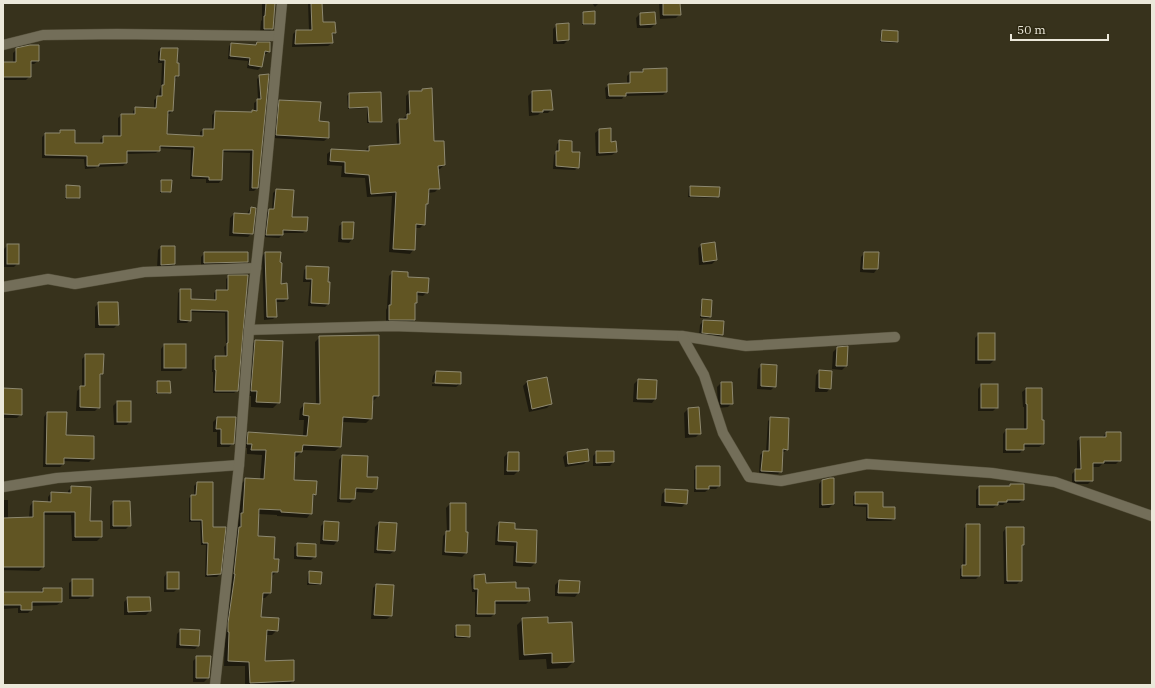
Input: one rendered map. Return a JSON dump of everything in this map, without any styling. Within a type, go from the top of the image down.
[{"type":"street","points":[[215,685],[239,465],[249,330],[282,3]]},
{"type":"street","points":[[3,45],[43,35],[117,34],[278,36]]},
{"type":"street","points":[[3,287],[48,279],[75,284],[144,272],[256,268]]},
{"type":"street","points":[[249,330],[392,326],[682,336],[746,346],[895,337]]},
{"type":"street","points":[[682,336],[704,375],[723,433],[749,477],[781,481],[867,464],[992,473],[1055,482],[1152,516]]},
{"type":"street","points":[[3,487],[57,478],[239,465]]},
{"type":"building","points":[[266,3],[275,3],[273,29],[264,29]]},
{"type":"building","points":[[311,3],[322,3],[323,22],[335,22],[336,33],[332,33],[333,43],[295,44],[296,30],[312,30]]},
{"type":"building","points":[[663,3],[680,3],[681,15],[663,15]]},
{"type":"building","points":[[595,11],[595,24],[583,24],[583,12]]},
{"type":"building","points":[[655,12],[656,24],[640,25],[640,13]]},
{"type":"building","points":[[569,23],[569,40],[557,41],[556,24]]},
{"type":"building","points":[[882,30],[898,31],[898,42],[881,41]]},
{"type":"building","points":[[257,42],[270,42],[270,52],[265,51],[262,67],[249,65],[250,58],[230,56],[231,43],[256,45]]},
{"type":"building","points":[[39,45],[39,61],[31,61],[31,77],[3,77],[3,62],[16,62],[16,48]]},
{"type":"building","points":[[161,48],[178,48],[177,63],[179,63],[179,76],[175,76],[173,111],[168,111],[167,134],[203,136],[203,129],[214,129],[215,111],[257,111],[257,99],[261,99],[259,75],[269,74],[258,188],[252,188],[253,150],[223,150],[222,180],[209,180],[209,177],[192,176],[194,147],[160,146],[160,151],[127,151],[127,163],[99,164],[99,166],[87,166],[87,156],[45,155],[45,133],[60,133],[60,130],[75,130],[75,143],[103,143],[103,136],[121,136],[121,114],[135,114],[135,107],[156,108],[157,96],[162,96],[162,85],[164,85],[165,60],[160,60]]},
{"type":"building","points":[[667,68],[667,92],[626,93],[626,96],[609,96],[608,84],[630,83],[630,72],[643,72],[643,69]]},
{"type":"building","points":[[432,88],[434,141],[444,141],[445,165],[438,166],[440,189],[429,189],[428,204],[426,204],[425,225],[416,224],[415,250],[393,249],[396,192],[371,194],[369,175],[345,173],[345,162],[330,161],[331,149],[369,151],[369,146],[400,144],[399,119],[407,119],[407,114],[410,114],[409,91],[422,91],[422,89]]},
{"type":"building","points":[[551,90],[553,110],[532,112],[532,91]]},
{"type":"building","points":[[381,92],[382,122],[369,122],[368,107],[349,108],[349,93]]},
{"type":"building","points":[[279,100],[321,102],[319,121],[329,122],[329,138],[276,135]]},
{"type":"building","points":[[611,128],[611,142],[616,141],[617,152],[599,153],[599,129]]},
{"type":"building","points":[[559,140],[572,141],[572,152],[580,152],[579,168],[556,166],[556,151],[559,151]]},
{"type":"building","points":[[161,180],[172,180],[171,192],[161,192]]},
{"type":"building","points":[[66,185],[80,186],[80,198],[66,198]]},
{"type":"building","points":[[690,186],[720,187],[719,197],[690,196]]},
{"type":"building","points":[[276,189],[294,190],[292,217],[308,217],[307,231],[283,230],[283,235],[266,235],[269,209],[274,209]]},
{"type":"building","points":[[251,207],[256,208],[253,234],[233,233],[234,213],[250,214]]},
{"type":"building","points":[[342,222],[354,222],[353,239],[342,239]]},
{"type":"building","points":[[715,242],[717,260],[703,262],[701,244]]},
{"type":"building","points":[[7,244],[19,244],[19,264],[7,264]]},
{"type":"building","points":[[161,246],[175,246],[175,264],[161,265]]},
{"type":"building","points":[[204,252],[248,252],[248,262],[204,263]]},
{"type":"building","points":[[265,252],[281,252],[281,284],[287,283],[288,299],[276,299],[277,317],[267,317]]},
{"type":"building","points":[[864,252],[879,252],[878,269],[863,269]]},
{"type":"building","points":[[306,266],[329,267],[329,304],[311,303],[312,279],[306,279]]},
{"type":"building","points":[[392,271],[408,272],[408,277],[429,278],[428,293],[417,292],[417,303],[415,303],[415,320],[389,320]]},
{"type":"building","points":[[228,275],[248,275],[238,391],[215,391],[215,356],[227,356],[228,311],[191,310],[191,321],[180,320],[180,289],[191,289],[191,299],[216,300],[216,290],[228,290]]},
{"type":"building","points":[[702,299],[712,300],[711,317],[701,316]]},
{"type":"building","points":[[98,302],[118,302],[119,325],[99,325]]},
{"type":"building","points":[[703,320],[724,321],[723,335],[702,333]]},
{"type":"building","points":[[978,333],[995,333],[995,360],[978,360]]},
{"type":"building","points":[[379,335],[379,396],[373,396],[372,419],[343,417],[341,447],[303,445],[302,452],[295,452],[294,480],[317,481],[316,495],[313,494],[312,514],[259,509],[258,536],[275,537],[274,559],[279,559],[278,572],[272,572],[271,593],[263,593],[261,617],[279,618],[278,631],[267,630],[265,661],[294,660],[294,681],[250,683],[249,662],[228,661],[228,623],[235,574],[239,527],[241,527],[241,513],[243,513],[245,478],[264,479],[266,450],[251,450],[252,444],[247,444],[248,432],[307,436],[309,416],[303,415],[304,403],[320,404],[319,336]]},
{"type":"building","points":[[255,340],[283,341],[280,403],[256,402],[257,391],[251,391]]},
{"type":"building","points":[[164,344],[186,344],[186,368],[164,368]]},
{"type":"building","points":[[848,346],[847,366],[836,366],[837,347]]},
{"type":"building","points":[[85,354],[104,354],[103,374],[100,374],[100,408],[80,407],[80,386],[85,386]]},
{"type":"building","points":[[761,364],[777,365],[776,387],[761,386]]},
{"type":"building","points":[[819,370],[832,371],[831,389],[819,388]]},
{"type":"building","points":[[436,371],[461,372],[461,384],[435,383]]},
{"type":"building","points":[[547,377],[552,404],[532,409],[527,381]]},
{"type":"building","points":[[638,379],[657,380],[656,399],[637,399]]},
{"type":"building","points":[[157,381],[170,381],[171,393],[157,393]]},
{"type":"building","points":[[721,382],[732,382],[733,404],[721,404]]},
{"type":"building","points":[[981,384],[998,384],[998,408],[981,408]]},
{"type":"building","points":[[3,388],[22,389],[22,415],[3,414]]},
{"type":"building","points":[[1026,388],[1042,388],[1044,444],[1024,444],[1024,450],[1006,450],[1006,429],[1027,429]]},
{"type":"building","points":[[117,401],[131,401],[131,422],[117,422]]},
{"type":"building","points":[[699,407],[701,434],[689,434],[688,408]]},
{"type":"building","points":[[47,412],[67,412],[66,435],[94,436],[94,459],[64,458],[64,464],[46,464]]},
{"type":"building","points":[[217,417],[236,417],[234,444],[221,444],[221,429],[216,429]]},
{"type":"building","points":[[770,417],[789,418],[788,450],[783,449],[782,472],[761,471],[763,451],[769,451]]},
{"type":"building","points":[[1106,432],[1121,432],[1121,461],[1104,461],[1104,463],[1093,463],[1093,481],[1075,481],[1075,469],[1081,469],[1080,437],[1106,437]]},
{"type":"building","points":[[588,449],[589,461],[568,464],[567,452]]},
{"type":"building","points":[[596,451],[614,451],[614,462],[596,463]]},
{"type":"building","points":[[508,452],[519,452],[519,471],[507,471]]},
{"type":"building","points":[[342,455],[368,456],[367,477],[378,477],[377,489],[356,488],[355,499],[340,499]]},
{"type":"building","points":[[696,466],[720,466],[720,486],[709,486],[709,489],[696,489]]},
{"type":"building","points":[[834,478],[834,504],[822,505],[822,480]]},
{"type":"building","points":[[197,482],[213,482],[213,527],[226,527],[221,574],[207,575],[208,543],[203,543],[202,520],[191,520],[191,495],[196,495]]},
{"type":"building","points":[[1010,484],[1024,484],[1024,500],[1007,500],[1007,502],[998,502],[998,505],[979,505],[979,486],[1010,486]]},
{"type":"building","points":[[71,486],[91,487],[90,521],[102,521],[102,537],[75,537],[75,512],[44,512],[44,567],[3,567],[3,518],[33,517],[33,501],[51,502],[51,492],[71,493]]},
{"type":"building","points":[[665,489],[688,490],[687,504],[665,502]]},
{"type":"building","points":[[855,492],[883,492],[883,507],[895,507],[895,519],[868,518],[868,504],[855,504]]},
{"type":"building","points":[[113,501],[130,501],[131,526],[113,526]]},
{"type":"building","points":[[450,503],[466,503],[466,532],[468,532],[467,553],[445,552],[446,531],[450,531]]},
{"type":"building","points":[[324,521],[339,522],[338,541],[323,540]]},
{"type":"building","points":[[379,522],[397,523],[395,551],[377,550]]},
{"type":"building","points":[[499,522],[515,523],[515,529],[537,530],[536,563],[516,562],[517,542],[498,541]]},
{"type":"building","points":[[966,524],[980,524],[980,576],[962,576],[962,565],[966,565]]},
{"type":"building","points":[[1006,527],[1024,527],[1024,545],[1022,545],[1022,581],[1007,581]]},
{"type":"building","points":[[297,543],[316,544],[316,557],[297,556]]},
{"type":"building","points":[[309,571],[322,572],[321,584],[309,583]]},
{"type":"building","points":[[167,572],[179,572],[179,589],[167,589]]},
{"type":"building","points":[[485,574],[486,583],[516,582],[516,588],[529,588],[530,601],[495,601],[495,614],[477,614],[478,589],[474,589],[474,575]]},
{"type":"building","points":[[72,579],[93,579],[93,596],[72,596]]},
{"type":"building","points":[[559,580],[580,581],[579,593],[558,593]]},
{"type":"building","points":[[376,584],[394,585],[392,616],[374,615]]},
{"type":"building","points":[[43,588],[62,588],[62,602],[32,602],[32,610],[21,610],[21,605],[3,605],[3,592],[43,592]]},
{"type":"building","points":[[127,597],[150,597],[151,611],[128,612]]},
{"type":"building","points":[[548,617],[548,623],[572,622],[574,662],[552,663],[552,653],[524,655],[522,618]]},
{"type":"building","points":[[456,625],[470,625],[470,637],[456,636]]},
{"type":"building","points":[[180,629],[200,630],[199,646],[180,645]]},
{"type":"building","points":[[196,656],[211,656],[209,678],[196,678]]}]
